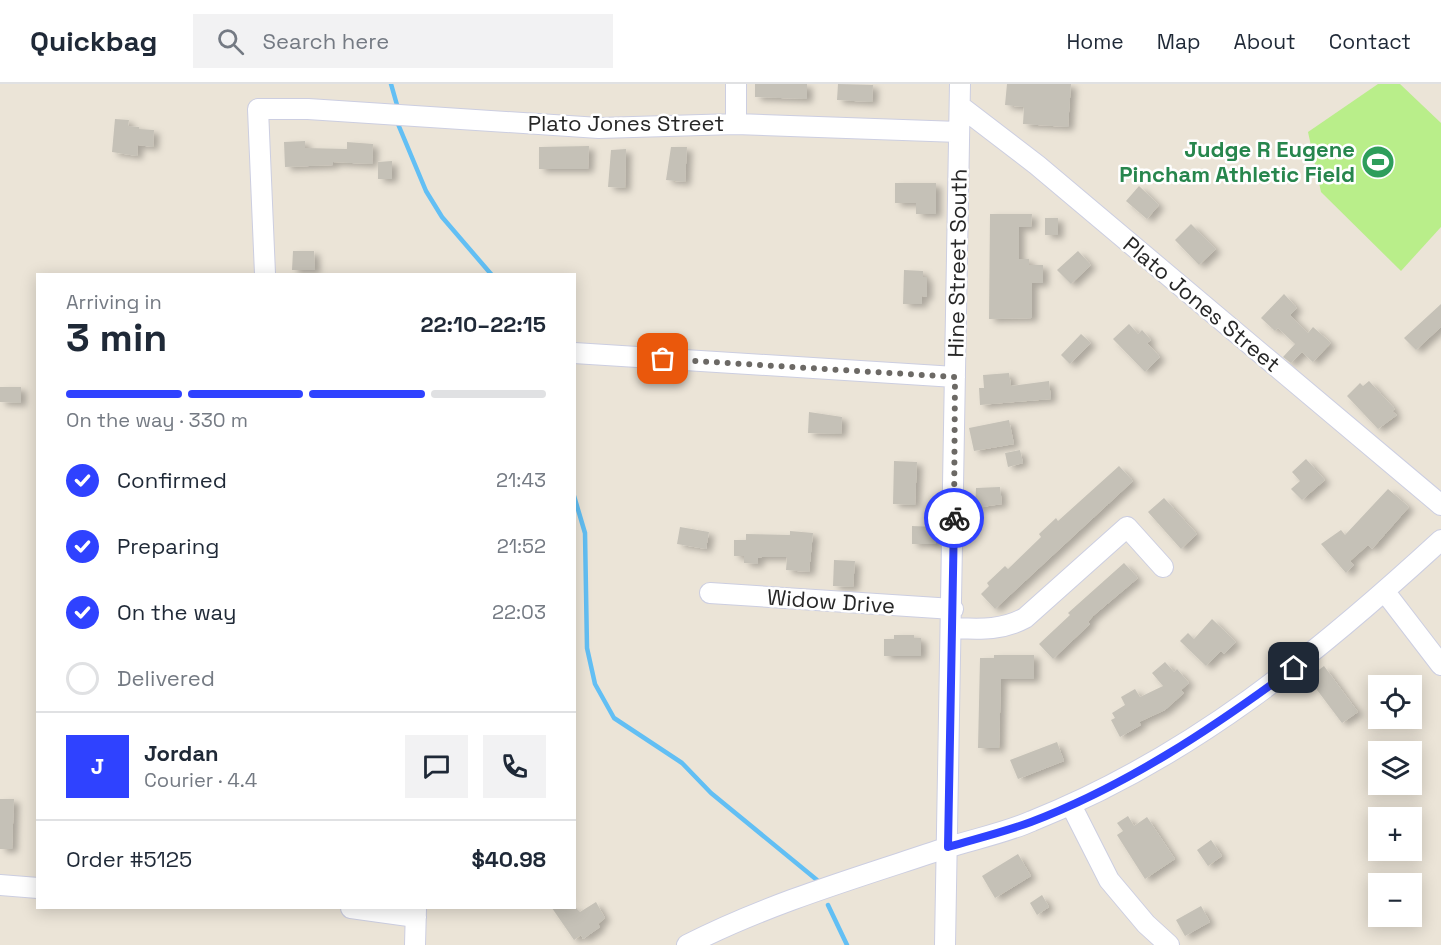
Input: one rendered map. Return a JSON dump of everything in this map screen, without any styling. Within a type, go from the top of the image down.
[{"type":"street","points":[[736,84],[736,124]]},
{"type":"street","name":"Hine Street South","points":[[945,945],[960,84]]},
{"type":"street","name":"Plato Jones Street","points":[[960,106],[1037,165],[1441,505]]},
{"type":"street","name":"Plato Jones Street","points":[[265,273],[258,109],[308,109],[599,128],[736,124],[959,132]]},
{"type":"street","points":[[576,353],[955,377]]},
{"type":"street","name":"Widow Drive","points":[[710,593],[952,619],[991,629],[1008,627],[1025,618],[1127,527],[1163,567]]},
{"type":"street","points":[[687,945],[718,929],[785,902],[948,847],[1029,823],[1071,805],[1177,749],[1237,710],[1294,668],[1385,592],[1441,540]]},
{"type":"street","points":[[1385,592],[1441,665]]},
{"type":"street","points":[[1071,805],[1109,880],[1168,945]]},
{"type":"street","points":[[0,885],[36,888]]},
{"type":"street","points":[[367,909],[416,912],[415,945]]},
{"type":"green space","name":"Judge R Eugene Pincham Athletic Field","points":[[1378,84],[1400,84],[1441,123],[1441,227],[1401,271],[1321,192],[1308,132]]},
{"type":"building","points":[[755,84],[807,84],[807,99],[755,97]]},
{"type":"building","points":[[838,84],[873,85],[872,102],[837,100]]},
{"type":"building","points":[[1007,84],[1071,84],[1068,127],[1023,124],[1024,107],[1005,105]]},
{"type":"building","points":[[115,119],[129,120],[128,126],[154,130],[153,147],[138,145],[137,156],[112,152]]},
{"type":"building","points":[[305,141],[305,148],[347,149],[347,142],[373,144],[372,164],[333,162],[333,165],[285,167],[284,142]]},
{"type":"building","points":[[589,146],[588,169],[539,169],[539,147]]},
{"type":"building","points":[[671,147],[687,147],[685,182],[666,180]]},
{"type":"building","points":[[626,149],[625,188],[608,187],[611,150]]},
{"type":"building","points":[[392,161],[392,179],[378,179],[378,162]]},
{"type":"building","points":[[895,183],[936,183],[936,214],[916,214],[916,203],[895,203]]},
{"type":"building","points":[[1139,186],[1159,205],[1147,219],[1126,201]]},
{"type":"building","points":[[990,214],[1032,214],[1031,227],[1019,227],[1019,259],[1029,259],[1029,265],[1043,265],[1043,283],[1032,283],[1032,318],[989,319]]},
{"type":"building","points":[[1045,218],[1058,218],[1058,235],[1045,235]]},
{"type":"building","points":[[1191,224],[1216,249],[1199,265],[1175,240]]},
{"type":"building","points":[[293,251],[314,251],[315,270],[292,270]]},
{"type":"building","points":[[1078,251],[1091,265],[1071,284],[1057,270]]},
{"type":"building","points":[[904,270],[923,271],[923,277],[927,277],[927,297],[922,296],[922,304],[903,304]]},
{"type":"building","points":[[1284,294],[1297,308],[1290,315],[1308,333],[1313,327],[1331,343],[1313,362],[1302,352],[1291,363],[1283,357],[1295,344],[1278,328],[1275,331],[1261,318]]},
{"type":"building","points":[[1441,304],[1441,327],[1416,350],[1404,338]]},
{"type":"building","points":[[1129,324],[1138,334],[1142,330],[1151,340],[1147,343],[1160,357],[1145,372],[1113,339]]},
{"type":"building","points":[[1081,334],[1091,343],[1070,364],[1061,355]]},
{"type":"building","points":[[1009,373],[1011,386],[1049,381],[1051,399],[980,405],[979,388],[984,388],[983,375]]},
{"type":"building","points":[[1369,381],[1395,409],[1392,411],[1397,415],[1378,429],[1347,396],[1360,383],[1363,386]]},
{"type":"building","points":[[0,387],[21,387],[21,403],[0,402]]},
{"type":"building","points":[[809,412],[842,417],[841,434],[808,433]]},
{"type":"building","points":[[1009,420],[1014,444],[974,451],[969,428]]},
{"type":"building","points":[[1020,450],[1023,463],[1008,467],[1005,453]]},
{"type":"building","points":[[1306,459],[1325,480],[1302,500],[1291,489],[1300,481],[1292,472]]},
{"type":"building","points":[[894,461],[917,462],[915,505],[893,504]]},
{"type":"building","points":[[1119,466],[1133,481],[995,609],[981,594],[989,586],[987,583],[1005,566],[1008,569],[1041,537],[1039,534],[1056,518],[1058,521]]},
{"type":"building","points":[[1000,487],[1002,504],[975,508],[976,488]]},
{"type":"building","points":[[1388,489],[1409,507],[1372,549],[1368,545],[1350,561],[1354,565],[1346,573],[1321,544],[1341,530],[1345,535]]},
{"type":"building","points":[[1164,498],[1197,534],[1181,549],[1148,512]]},
{"type":"building","points":[[912,526],[936,527],[936,544],[912,544]]},
{"type":"building","points":[[680,527],[709,532],[706,549],[677,544]]},
{"type":"building","points":[[790,531],[813,533],[809,572],[786,570],[787,557],[762,557],[758,558],[758,564],[744,563],[744,556],[734,556],[734,540],[746,540],[746,534],[790,535]]},
{"type":"building","points":[[834,560],[855,561],[853,587],[833,586]]},
{"type":"building","points":[[1124,563],[1138,578],[1093,616],[1088,622],[1090,624],[1053,659],[1039,644],[1070,615],[1068,613]]},
{"type":"building","points":[[1212,619],[1236,642],[1224,654],[1221,651],[1206,666],[1180,641],[1188,633],[1194,639]]},
{"type":"building","points":[[894,635],[914,635],[914,638],[921,638],[921,656],[884,656],[884,639],[894,639]]},
{"type":"building","points":[[994,655],[1034,655],[1034,679],[1001,679],[999,748],[978,748],[980,658],[994,658]]},
{"type":"building","points":[[1165,662],[1174,672],[1177,669],[1189,683],[1181,690],[1184,693],[1165,710],[1139,722],[1141,725],[1120,737],[1111,720],[1115,718],[1112,713],[1125,705],[1121,697],[1135,689],[1140,697],[1163,686],[1152,673]]},
{"type":"building","points":[[1324,666],[1358,712],[1342,723],[1308,678]]},
{"type":"building","points":[[1057,742],[1064,761],[1018,779],[1010,760]]},
{"type":"building","points":[[0,799],[14,799],[12,849],[0,849]]},
{"type":"building","points":[[1128,816],[1134,826],[1147,817],[1175,859],[1145,879],[1117,835],[1123,831],[1117,823]]},
{"type":"building","points":[[1211,840],[1222,856],[1208,866],[1197,850]]},
{"type":"building","points":[[1018,854],[1031,876],[995,898],[982,876]]},
{"type":"building","points":[[1042,895],[1049,907],[1037,915],[1030,903]]},
{"type":"building","points":[[596,902],[605,918],[598,924],[600,927],[583,939],[581,935],[574,940],[553,909],[576,908],[580,912]]},
{"type":"building","points":[[1201,906],[1210,922],[1185,936],[1176,920]]},
{"type":"waterway","points":[[391,84],[397,105]]},
{"type":"waterway","points":[[398,124],[426,191],[442,217],[490,273]]},
{"type":"waterway","points":[[576,503],[585,533],[587,648],[595,684],[614,718],[682,763],[711,793],[817,880]]},
{"type":"waterway","points":[[828,905],[847,945]]},
{"type":"way so far","points":[[663,359],[955,377],[954,518]]},
{"type":"place","name":"Judge R Eugene Pincham Athletic Field","points":[[1378,162]]},
{"type":"route","points":[[954,518],[948,847],[1029,823],[1071,805],[1177,749],[1237,710],[1294,668]]}]
